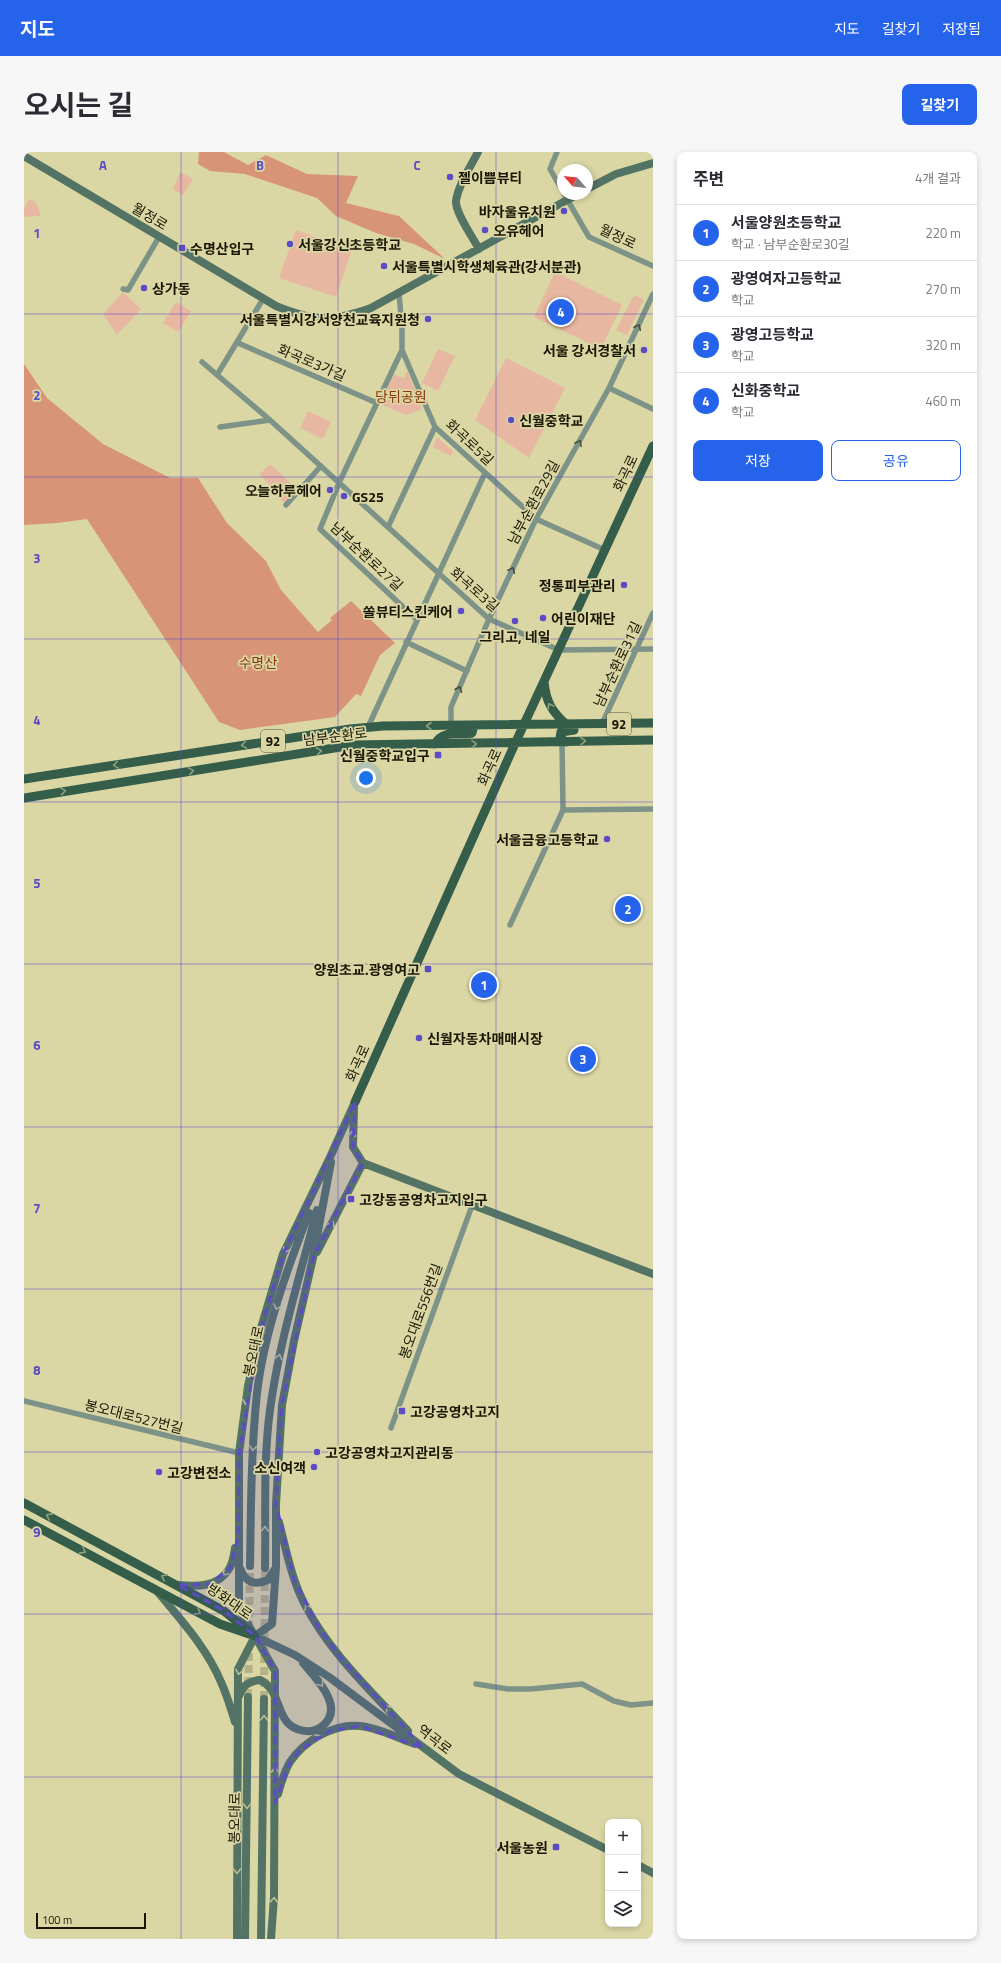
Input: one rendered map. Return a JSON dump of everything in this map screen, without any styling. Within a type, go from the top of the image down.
[{"type":"main road","name":"화곡로","points":[[355,1102],[524,725],[653,446]]},
{"type":"main road","points":[[544,682],[548,703],[557,716],[567,725]]},
{"type":"main road","name":"남부순환로","points":[[24,779],[350,728],[653,723]]},
{"type":"main road","points":[[564,742],[560,738],[561,732],[582,729],[585,724]]},
{"type":"main road","points":[[434,744],[441,737],[449,734],[472,733],[473,729],[471,726]]},
{"type":"main road","name":"남부순환로","points":[[24,798],[354,745],[653,740]]},
{"type":"main road","name":"방화대로","points":[[24,1503],[224,1611],[255,1636]]},
{"type":"main road","name":"방화대로","points":[[24,1520],[220,1624],[255,1636]]},
{"type":"street","points":[[478,152],[459,191],[456,202],[460,214],[479,249]]},
{"type":"street","points":[[557,152],[550,169],[557,181]]},
{"type":"street","name":"월정로","points":[[24,156],[263,298],[293,313],[312,318],[330,319],[351,315],[371,308],[479,249],[557,200]]},
{"type":"street","points":[[593,186],[612,176],[653,162]]},
{"type":"street","name":"월정로","points":[[568,200],[590,237],[653,266]]},
{"type":"street","points":[[123,289],[128,290],[159,237]]},
{"type":"street","name":"화곡로5길","points":[[399,293],[402,327],[402,350],[435,427],[536,519],[605,550]]},
{"type":"street","name":"남부순환로29길","points":[[451,726],[451,707],[489,619],[536,519],[609,388],[653,294]]},
{"type":"street","points":[[217,375],[238,343],[263,298]]},
{"type":"street","name":"화곡로3가길","points":[[238,343],[377,403]]},
{"type":"street","points":[[339,483],[402,350]]},
{"type":"street","name":"화곡로3길","points":[[202,362],[270,420],[489,619],[559,650]]},
{"type":"street","points":[[609,388],[653,409]]},
{"type":"street","points":[[220,427],[270,420]]},
{"type":"street","points":[[388,527],[435,427]]},
{"type":"street","points":[[286,506],[321,466]]},
{"type":"street","points":[[368,727],[437,572],[484,473]]},
{"type":"street","name":"남부순환로27길","points":[[339,483],[320,529],[416,619]]},
{"type":"street","name":"남부순환로31길","points":[[602,724],[653,613]]},
{"type":"street","points":[[406,642],[467,671]]},
{"type":"street","points":[[559,650],[653,649]]},
{"type":"street","points":[[510,925],[563,810],[564,742]]},
{"type":"street","points":[[563,810],[653,809]]},
{"type":"street","points":[[355,1102],[353,1147],[363,1163],[473,1203],[653,1274]]},
{"type":"street","name":"봉오대로","points":[[250,1566],[252,1452],[258,1392],[267,1343],[291,1257],[333,1151],[355,1102]]},
{"type":"street","points":[[237,1939],[238,1669],[255,1636],[272,1624],[276,1567],[276,1504],[282,1405],[294,1341],[313,1258],[333,1151]]},
{"type":"street","points":[[271,1939],[274,1897],[275,1671],[238,1608],[239,1453],[248,1386],[260,1328],[284,1254],[333,1151]]},
{"type":"street","name":"봉오대로","points":[[265,1568],[266,1458],[270,1411],[277,1364],[333,1151]]},
{"type":"street","points":[[313,1258],[363,1163]]},
{"type":"street","name":"봉오대로556번길","points":[[391,1428],[473,1203]]},
{"type":"street","name":"봉오대로527번길","points":[[24,1401],[239,1453]]},
{"type":"street","points":[[276,1504],[294,1579],[304,1603],[338,1654],[424,1748]]},
{"type":"street","points":[[178,1585],[202,1586],[210,1584],[224,1575],[230,1568],[238,1537]]},
{"type":"street","points":[[238,1566],[242,1575],[248,1581],[255,1584],[268,1580],[276,1567]]},
{"type":"street","points":[[154,1588],[176,1613],[221,1680],[237,1729]]},
{"type":"street","name":"역곡로","points":[[255,1636],[295,1655],[373,1708],[459,1774],[605,1848]]},
{"type":"street","points":[[238,1698],[241,1689],[246,1684],[260,1680],[267,1683],[272,1688],[286,1720],[291,1726],[306,1732],[314,1731],[321,1727],[327,1720],[331,1707],[327,1694],[323,1686],[295,1655]]},
{"type":"street","points":[[476,1684],[516,1689],[582,1684],[614,1701],[632,1705],[653,1703]]},
{"type":"street","name":"봉오대로","points":[[245,1939],[248,1698]]},
{"type":"street","name":"봉오대로","points":[[261,1939],[264,1699]]},
{"type":"street","points":[[275,1803],[282,1780],[290,1763],[300,1750],[314,1739],[330,1731],[346,1726],[360,1726],[375,1729],[424,1748]]},
{"type":"street","points":[[641,1867],[653,1873]]},
{"type":"highlighted area","points":[[355,1102],[353,1147],[363,1163],[313,1258],[282,1405],[276,1504],[294,1579],[318,1626],[338,1654],[423,1748],[360,1726],[330,1731],[300,1750],[290,1763],[275,1803],[275,1671],[255,1636],[224,1611],[178,1585],[210,1584],[230,1568],[238,1537],[239,1453],[261,1328],[283,1254]]},
{"type":"green space","points":[[199,152],[224,152],[248,165],[266,155],[307,174],[358,176],[346,203],[399,216],[445,259],[414,244],[376,233],[336,216],[317,198],[245,174],[210,171],[198,164]]},
{"type":"green space","points":[[180,172],[193,179],[183,195],[173,189]]},
{"type":"green space","points":[[29,199],[36,203],[40,216],[24,217],[24,208]]},
{"type":"green space","points":[[296,230],[352,250],[336,297],[279,278]]},
{"type":"green space","points":[[555,272],[622,305],[601,349],[534,317]]},
{"type":"green space","points":[[123,292],[141,309],[117,335],[103,314]]},
{"type":"green space","points":[[634,295],[644,299],[627,335],[616,330]]},
{"type":"green space","points":[[176,302],[191,311],[178,332],[163,323]]},
{"type":"green space","points":[[438,349],[455,356],[438,391],[422,383]]},
{"type":"green space","points":[[506,358],[565,388],[529,458],[475,420]]},
{"type":"green space","name":"수명산","points":[[24,364],[47,398],[103,444],[170,478],[198,478],[227,523],[266,561],[281,590],[318,632],[332,620],[330,618],[351,601],[395,643],[380,655],[361,696],[356,694],[335,717],[240,730],[219,722],[87,519],[24,525]]},
{"type":"green space","name":"당뒤공원","points":[[407,370],[422,409],[406,415],[380,404],[394,374],[404,378]]},
{"type":"green space","points":[[308,411],[331,422],[323,439],[300,428]]},
{"type":"green space","points":[[437,437],[453,451],[451,456],[433,447]]},
{"type":"green space","points":[[270,464],[297,489],[284,503],[260,474]]},
{"type":"tunnel","points":[[249,1629],[250,1566]]},
{"type":"tunnel","points":[[264,1699],[265,1568]]},
{"type":"tunnel","points":[[248,1697],[249,1647]]},
{"type":"place","name":"젤이쁨뷰티","points":[[450,177]]},
{"type":"place","name":"바자울유치원","points":[[564,211]]},
{"type":"place","name":"오유헤어","points":[[485,230]]},
{"type":"place","name":"서울강신초등학교","points":[[290,244]]},
{"type":"place","name":"수명산입구","points":[[182,248]]},
{"type":"place","name":"서울특별시학생체육관(강서분관)","points":[[384,266]]},
{"type":"place","name":"상가동","points":[[144,288]]},
{"type":"place","name":"신화중학교","points":[[561,312]]},
{"type":"place","name":"서울특별시강서양천교육지원청","points":[[428,319]]},
{"type":"place","name":"서울 강서경찰서","points":[[644,350]]},
{"type":"place","name":"신월중학교","points":[[511,420]]},
{"type":"place","name":"오늘하루헤어","points":[[330,490]]},
{"type":"place","name":"GS25","points":[[344,496]]},
{"type":"place","name":"정통피부관리","points":[[624,585]]},
{"type":"place","name":"쏠뷰티스킨케어","points":[[461,611]]},
{"type":"place","name":"어린이재단","points":[[543,618]]},
{"type":"place","name":"그리고, 네일","points":[[515,621]]},
{"type":"place","name":"신월중학교입구","points":[[438,755]]},
{"type":"place","name":"서울금융고등학교","points":[[607,839]]},
{"type":"place","name":"광영여자고등학교","points":[[628,909]]},
{"type":"place","name":"양원초교.광영여고","points":[[428,969]]},
{"type":"place","name":"서울양원초등학교","points":[[484,985]]},
{"type":"place","name":"신월자동차매매시장","points":[[419,1038]]},
{"type":"place","name":"광영고등학교","points":[[583,1059]]},
{"type":"place","name":"고강동공영차고지입구","points":[[351,1199]]},
{"type":"place","name":"고강공영차고지","points":[[402,1411]]},
{"type":"place","name":"고강공영차고지관리동","points":[[317,1452]]},
{"type":"place","name":"소신여객","points":[[314,1467]]},
{"type":"place","name":"고강변전소","points":[[159,1472]]},
{"type":"place","name":"서울농원","points":[[556,1847]]}]
